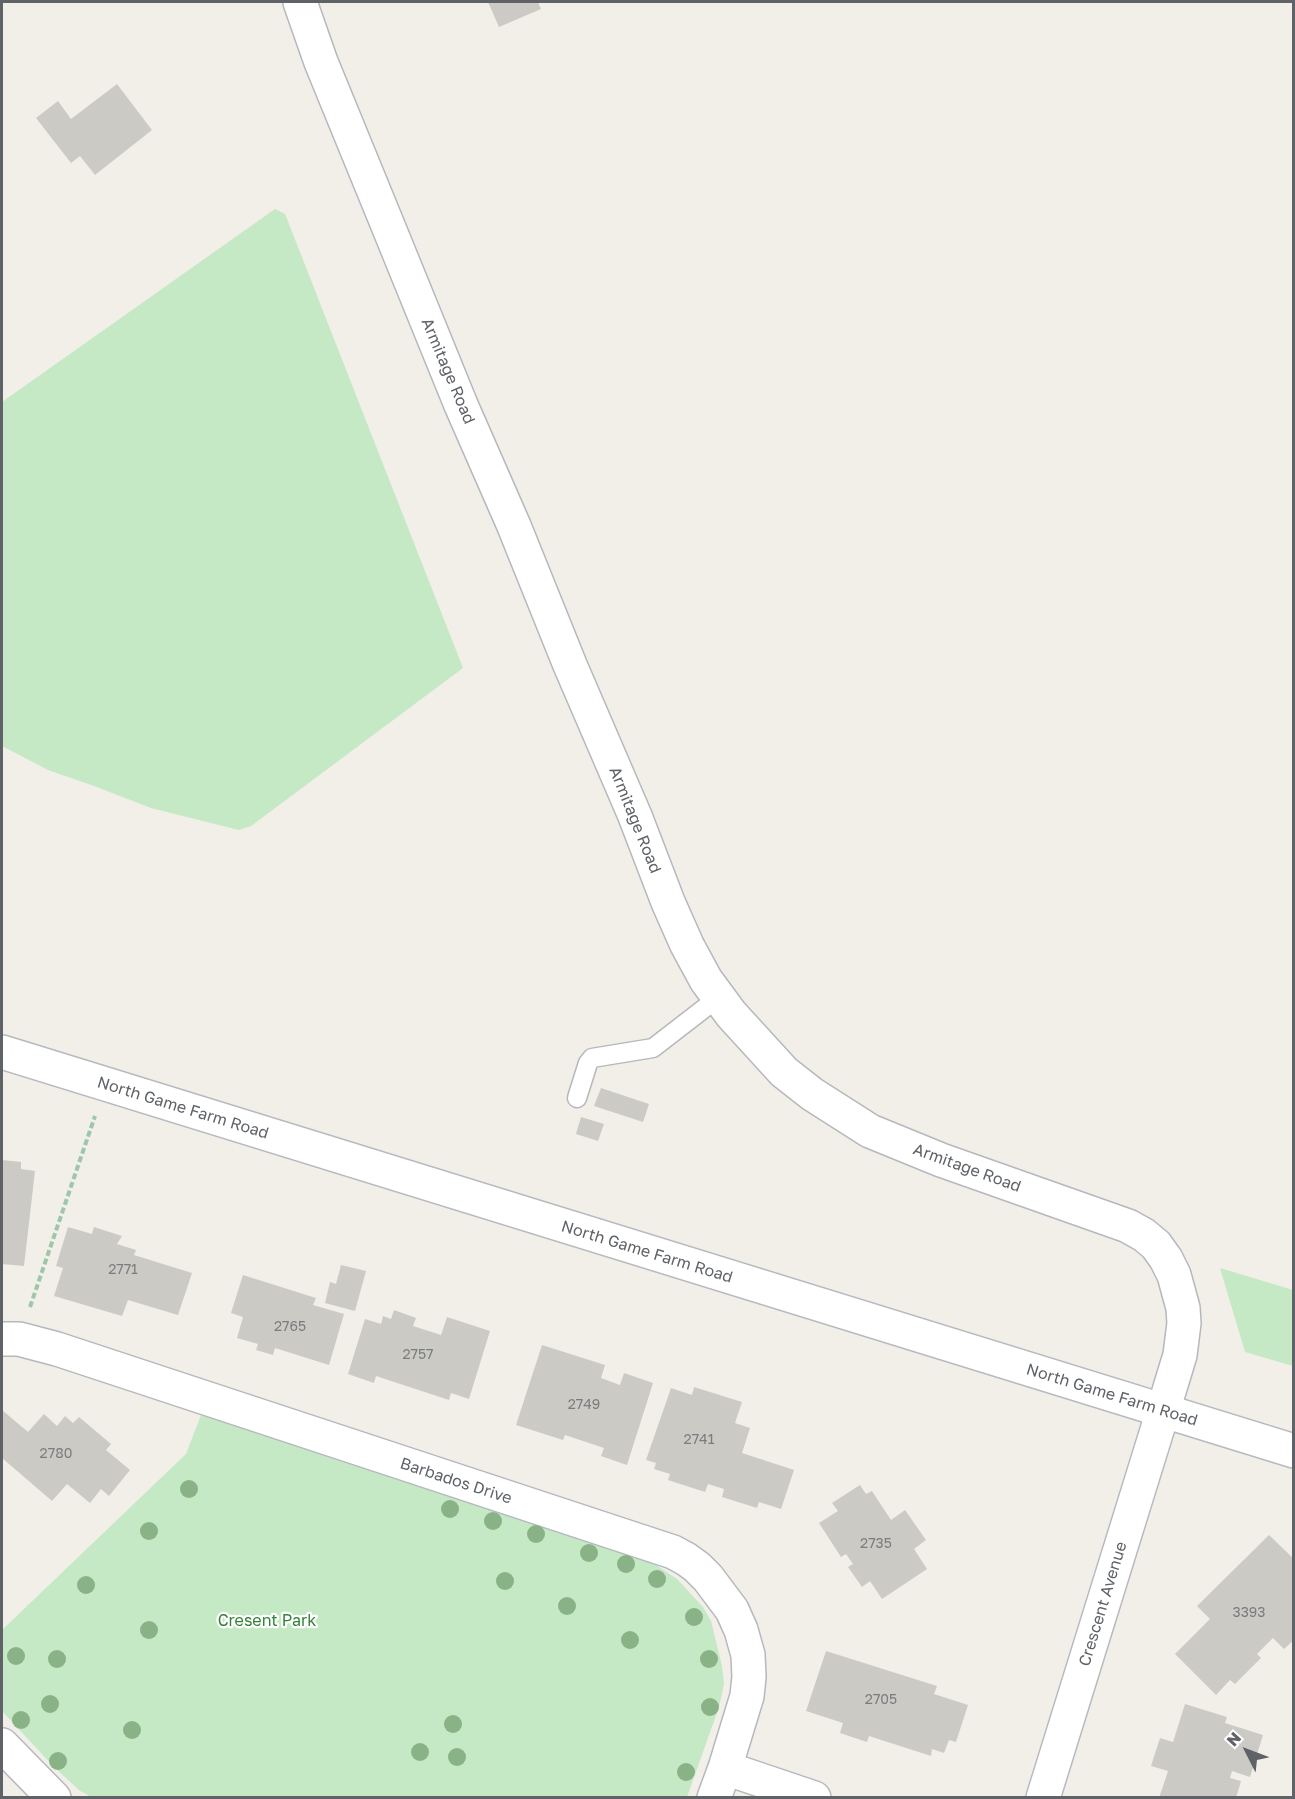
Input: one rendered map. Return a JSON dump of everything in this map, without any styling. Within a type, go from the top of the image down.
[{"type":"street","name":"Armitage Road","points":[[300,2],[321,62],[386,223],[635,816],[668,902],[706,980],[751,1038],[784,1072],[812,1094],[870,1131],[940,1160],[1128,1226],[1156,1245],[1174,1275],[1183,1308],[1184,1323],[1180,1355],[1163,1411]]},
{"type":"street","name":"North Game Farm Road","points":[[2,1052],[1293,1451]]},
{"type":"street","name":"Barbados Drive","points":[[10,1339],[57,1349],[673,1552],[697,1567],[738,1602],[741,1630],[748,1655],[747,1696],[720,1783]]},
{"type":"street","name":"Crescent Avenue","points":[[1043,1797],[1163,1411]]},
{"type":"street","points":[[2,1744],[44,1794]]},
{"type":"street","points":[[720,1783],[814,1797]]},
{"type":"lane","points":[[577,1098],[588,1063],[592,1058],[652,1048],[718,997]]},
{"type":"path","points":[[10,1339],[105,1084]]},
{"type":"green space","points":[[275,209],[285,214],[463,668],[251,826],[239,830],[151,808],[48,770],[2,746],[2,402]]},
{"type":"green space","points":[[1220,1268],[1293,1290],[1293,1366],[1245,1352]]},
{"type":"green space","name":"Cresent Park","points":[[201,1415],[635,1554],[677,1579],[703,1607],[711,1621],[724,1684],[719,1707],[687,1797],[91,1797],[79,1790],[54,1767],[2,1711],[2,1630],[186,1454]]},
{"type":"building","points":[[488,2],[538,2],[541,9],[499,27]]},
{"type":"building","points":[[117,84],[152,130],[95,175],[80,156],[71,163],[36,118],[58,101],[71,119]]},
{"type":"building","points":[[601,1088],[649,1104],[643,1122],[594,1106]]},
{"type":"building","points":[[581,1117],[604,1124],[598,1141],[576,1134]]},
{"type":"building","points":[[2,1160],[21,1162],[21,1169],[35,1171],[24,1266],[2,1264]]},
{"type":"building","points":[[68,1227],[92,1234],[94,1227],[122,1236],[117,1244],[136,1250],[134,1255],[192,1273],[178,1315],[128,1300],[122,1316],[54,1296],[63,1268],[56,1266]]},
{"type":"building","points":[[341,1265],[366,1271],[355,1311],[325,1303],[330,1282],[336,1284]]},
{"type":"building","points":[[243,1275],[316,1298],[313,1305],[344,1314],[329,1365],[275,1348],[273,1355],[256,1350],[258,1344],[237,1338],[243,1317],[231,1313]]},
{"type":"building","points":[[394,1310],[416,1318],[413,1326],[441,1335],[447,1317],[490,1331],[469,1399],[451,1393],[449,1400],[376,1376],[374,1383],[348,1374],[365,1319],[381,1324],[383,1316],[391,1319]]},
{"type":"building","points":[[542,1345],[605,1365],[601,1378],[620,1385],[624,1373],[653,1383],[627,1465],[601,1456],[604,1448],[565,1435],[563,1440],[516,1425]]},
{"type":"building","points":[[694,1387],[742,1402],[735,1423],[750,1428],[742,1453],[794,1470],[781,1509],[759,1502],[757,1508],[722,1497],[724,1489],[708,1484],[705,1492],[668,1480],[670,1474],[654,1469],[656,1463],[646,1460],[671,1388],[692,1395]]},
{"type":"building","points":[[2,1410],[28,1432],[44,1414],[57,1426],[65,1416],[73,1423],[79,1417],[111,1444],[106,1450],[130,1470],[109,1496],[101,1489],[90,1503],[67,1484],[52,1501],[2,1458]]},
{"type":"building","points":[[860,1485],[866,1494],[872,1491],[891,1520],[905,1510],[926,1540],[914,1549],[927,1569],[882,1599],[870,1581],[862,1587],[848,1567],[853,1564],[846,1554],[841,1557],[819,1523],[838,1511],[832,1503]]},
{"type":"building","points":[[1269,1535],[1294,1559],[1294,1640],[1284,1649],[1273,1638],[1257,1654],[1261,1658],[1235,1684],[1230,1680],[1216,1695],[1175,1654],[1210,1619],[1197,1606]]},
{"type":"building","points":[[826,1651],[937,1686],[934,1694],[968,1705],[956,1742],[949,1740],[944,1753],[932,1749],[931,1756],[869,1736],[867,1742],[840,1733],[843,1723],[806,1711]]},
{"type":"building","points":[[1185,1704],[1227,1717],[1225,1723],[1263,1735],[1250,1777],[1232,1771],[1230,1778],[1241,1781],[1236,1798],[1159,1798],[1168,1771],[1151,1766],[1160,1738],[1173,1742]]}]
